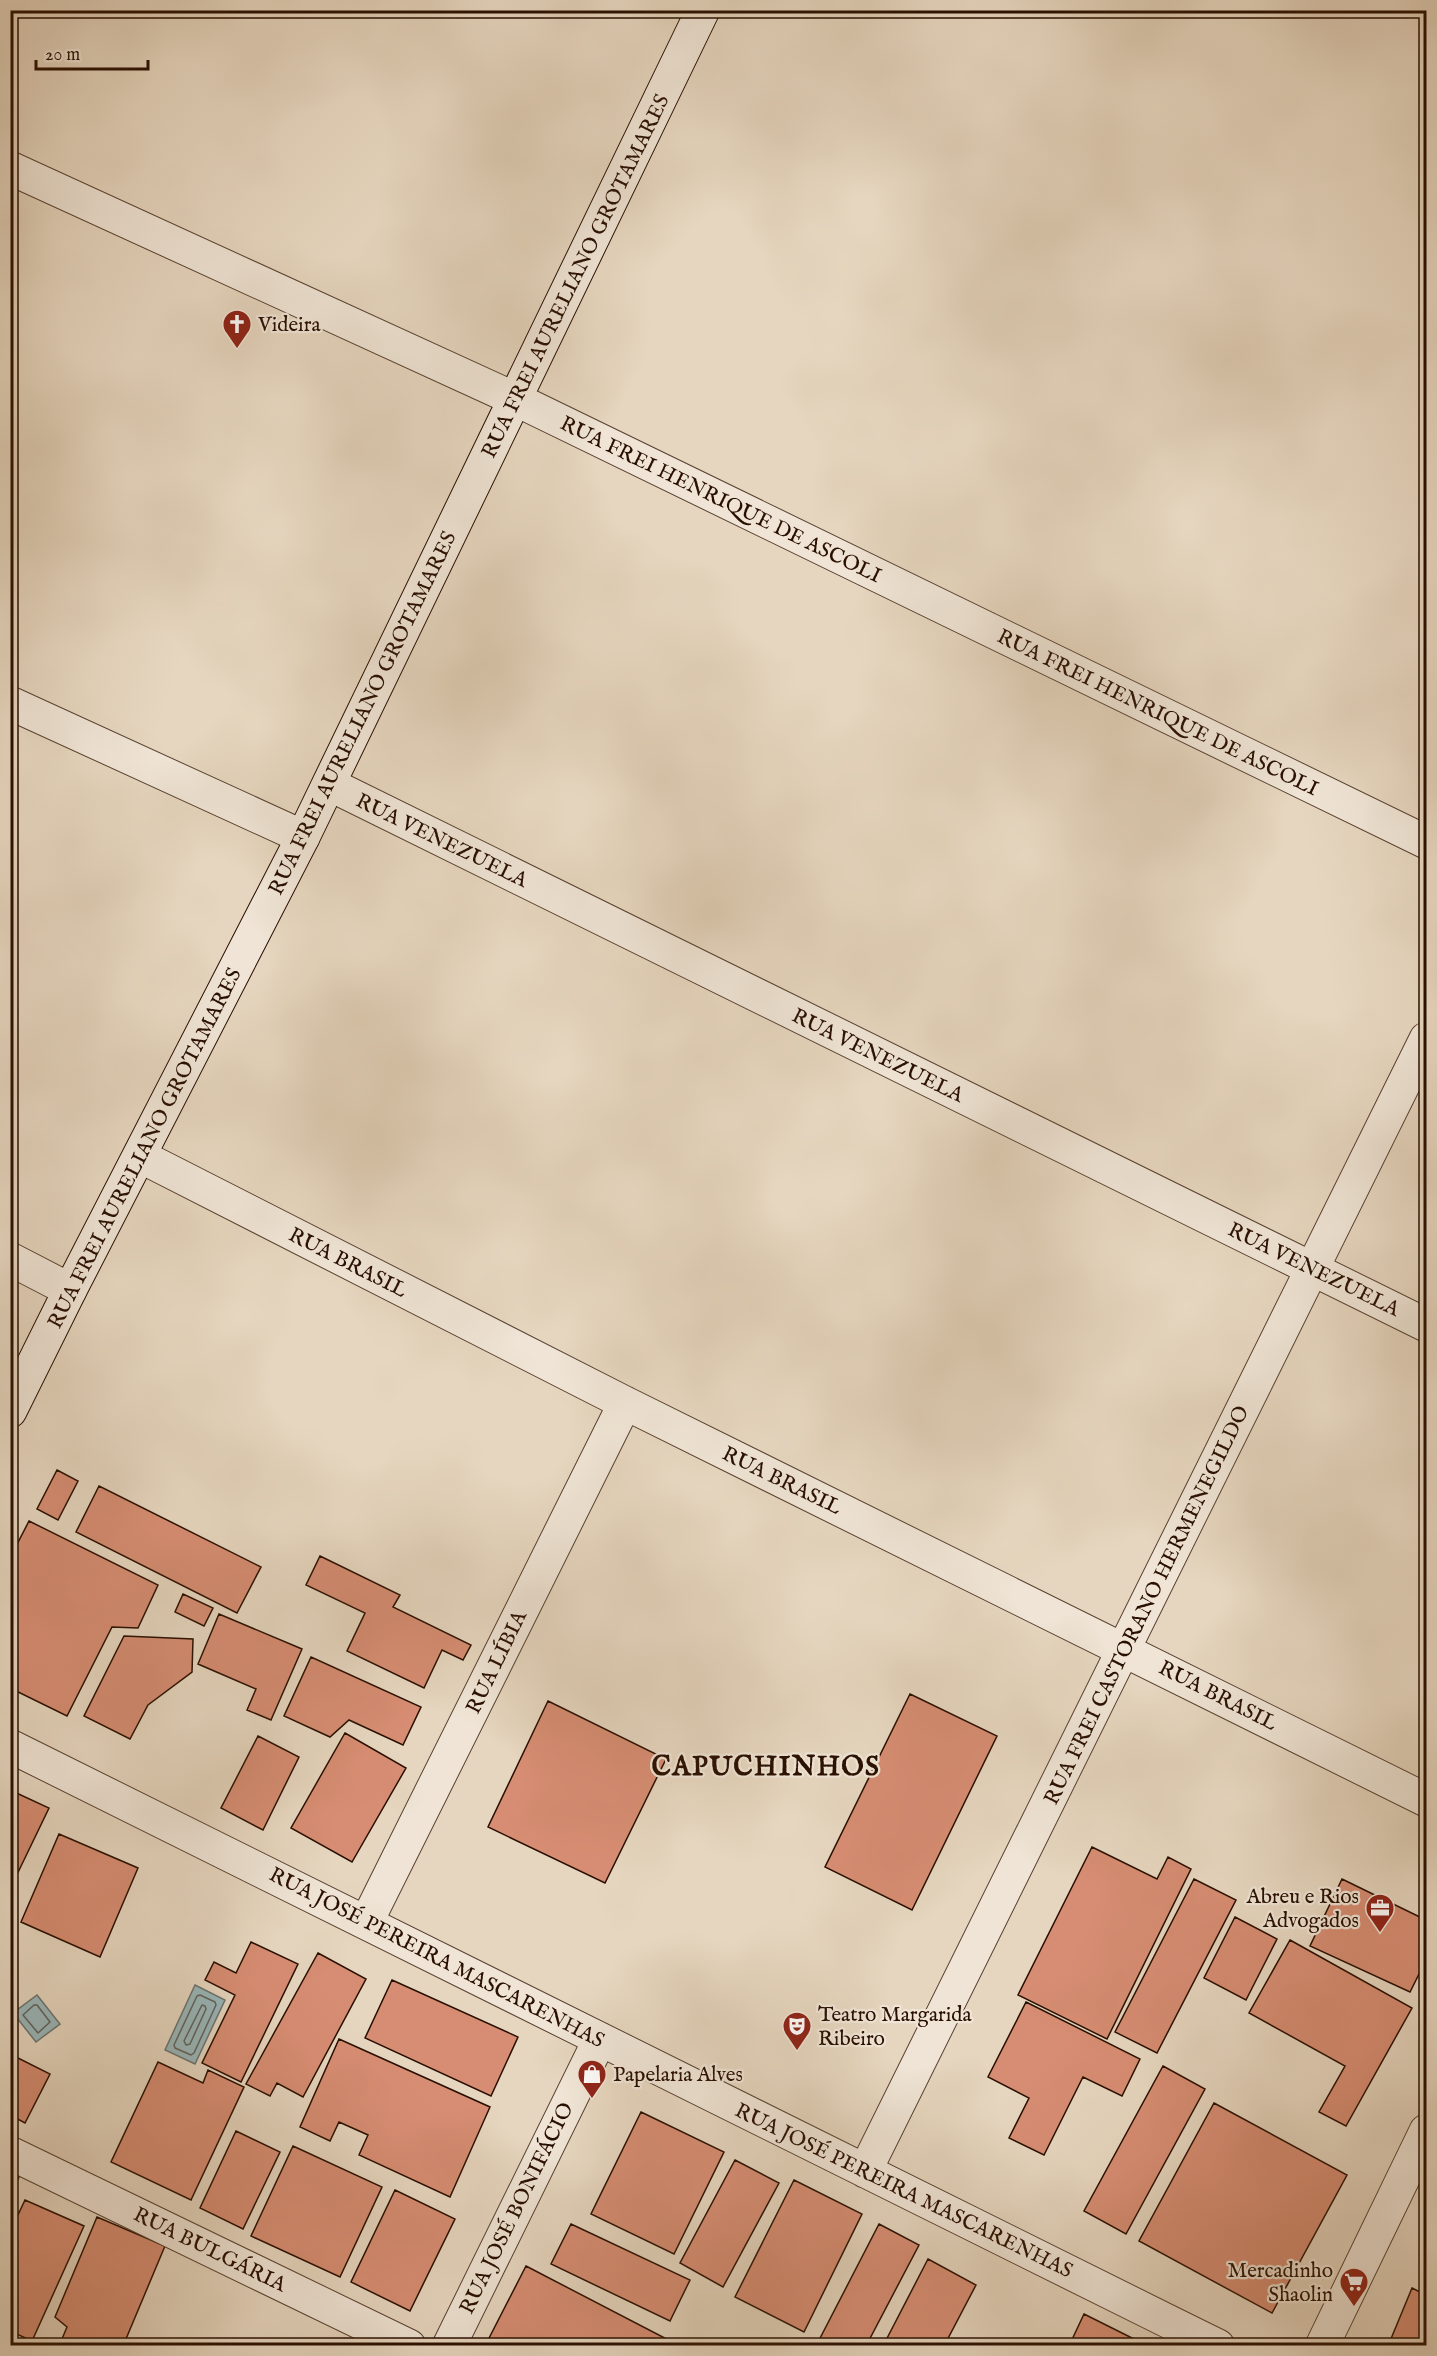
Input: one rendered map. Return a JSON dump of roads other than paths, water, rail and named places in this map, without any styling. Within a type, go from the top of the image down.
[{"type":"street","name":"RUA FREI AURELIANO GROTAMARES","points":[[10,1411],[303,837],[704,10]]},
{"type":"street","name":"RUA FREI HENRIQUE DE ASCOLI","points":[[10,168],[515,399],[1426,842]]},
{"type":"street","points":[[10,703],[303,837]]},
{"type":"street","name":"RUA VENEZUELA","points":[[329,784],[1426,1325]]},
{"type":"street","name":"RUA FREI CASTORANO HERMENEGILDO","points":[[865,2171],[1426,1039]]},
{"type":"street","name":"RUA BRASIL","points":[[140,1155],[625,1403],[1426,1800]]},
{"type":"street","points":[[10,1259],[70,1290]]},
{"type":"street","name":"RUA LÍBIA","points":[[367,1921],[625,1403]]},
{"type":"street","name":"RUA JOSÉ PEREIRA MASCARENHAS","points":[[10,1746],[367,1921],[1218,2346]]},
{"type":"street","name":"RUA JOSÉ BONIFÁCIO","points":[[448,2346],[600,2039]]},
{"type":"street","points":[[1322,2346],[1426,2131]]},
{"type":"street","name":"RUA BULGÁRIA","points":[[10,2153],[409,2346]]},
{"type":"water","points":[[195,1985],[225,2000],[195,2064],[165,2050]]},
{"type":"water","points":[[37,1995],[60,2024],[36,2042],[13,2013]]},
{"type":"place","name":"Videira","points":[[237,350]]},
{"type":"place","name":"Abreu e Rios Advogados","points":[[1380,1934]]},
{"type":"place","name":"Teatro Margarida Ribeiro","points":[[797,2052]]},
{"type":"place","name":"Papelaria Alves","points":[[592,2100]]},
{"type":"place","name":"Mercadinho Shaolin","points":[[1354,2308]]},
{"type":"district","name":"CAPUCHINHOS","points":[[766,1766]]}]
